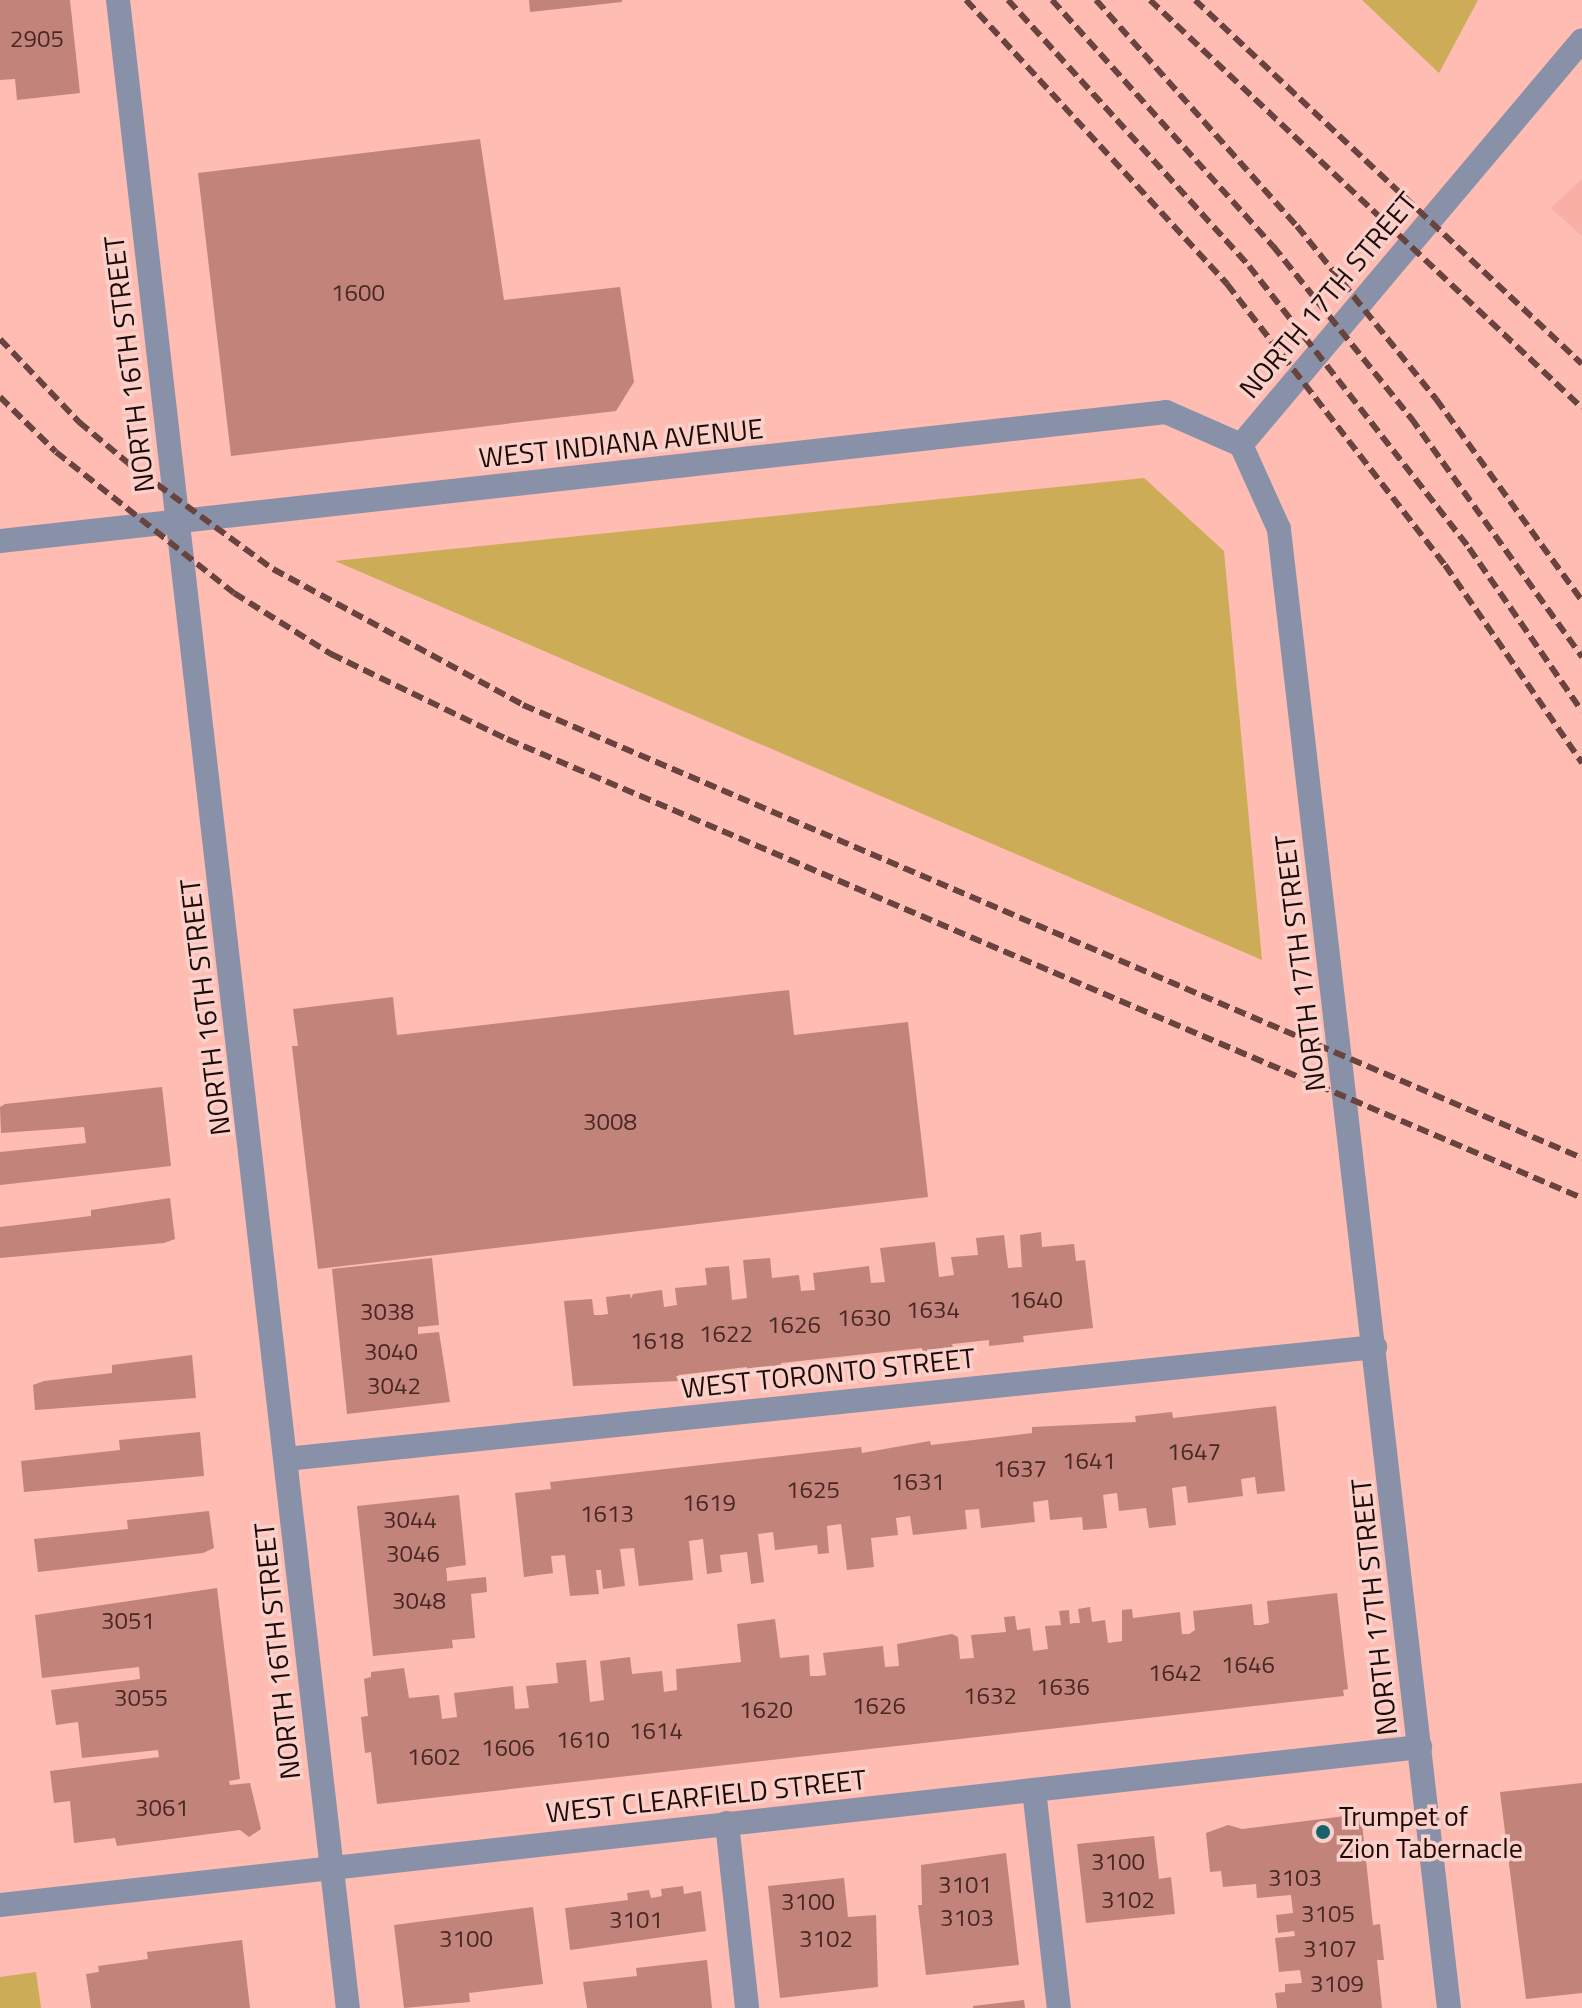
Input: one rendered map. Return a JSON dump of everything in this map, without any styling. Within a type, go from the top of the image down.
[{"type":"street","name":"NORTH 16TH STREET","points":[[118,0],[348,2008]]},
{"type":"street","name":"NORTH 17TH STREET","points":[[1449,2008],[1279,529],[1241,445],[1582,40]]},
{"type":"street","name":"WEST INDIANA AVENUE","points":[[0,541],[1166,412],[1241,445]]},
{"type":"street","name":"WEST TORONTO STREET","points":[[286,1459],[1375,1347]]},
{"type":"street","name":"WEST CLEARFIELD STREET","points":[[0,1905],[1420,1747]]},
{"type":"street","points":[[1034,1790],[1059,2008]]},
{"type":"street","points":[[727,1823],[747,2008]]},
{"type":"shaded area","points":[[1362,0],[1478,0],[1439,73]]},
{"type":"shaded area","points":[[1582,179],[1582,236],[1551,208]]},
{"type":"shaded area","points":[[1144,478],[1224,551],[1262,960],[335,561]]},
{"type":"shaded area","points":[[36,1972],[41,2008],[0,2008],[0,1977]]},
{"type":"building","points":[[0,0],[70,0],[80,93],[17,100],[15,79],[0,80]]},
{"type":"building","points":[[529,0],[622,0],[622,2],[530,12]]},
{"type":"building","points":[[480,139],[504,300],[620,287],[634,382],[616,411],[231,456],[198,173]]},
{"type":"building","points":[[789,990],[794,1035],[908,1022],[928,1197],[318,1269],[292,1046],[298,1046],[293,1009],[393,997],[397,1035]]},
{"type":"building","points":[[162,1087],[171,1166],[0,1185],[0,1152],[86,1143],[84,1127],[1,1133],[0,1107]]},
{"type":"building","points":[[170,1198],[175,1239],[164,1243],[0,1258],[0,1227],[91,1216],[91,1210]]},
{"type":"building","points":[[1041,1232],[1042,1247],[1074,1244],[1076,1261],[1085,1260],[1093,1328],[1023,1336],[1024,1342],[989,1346],[989,1340],[952,1344],[954,1350],[922,1353],[922,1348],[781,1363],[782,1370],[747,1374],[747,1367],[679,1375],[679,1381],[573,1386],[564,1301],[592,1299],[594,1315],[601,1315],[608,1314],[606,1297],[630,1294],[631,1299],[633,1294],[662,1290],[664,1307],[677,1305],[675,1288],[707,1285],[705,1268],[729,1266],[732,1300],[747,1298],[743,1260],[770,1258],[772,1278],[799,1275],[801,1291],[815,1290],[813,1273],[869,1266],[871,1283],[885,1282],[880,1248],[935,1242],[939,1277],[954,1275],[951,1257],[978,1255],[976,1238],[1004,1235],[1008,1268],[1022,1267],[1020,1235]]},
{"type":"building","points":[[432,1258],[439,1325],[418,1327],[418,1334],[439,1332],[450,1402],[347,1414],[332,1269]]},
{"type":"building","points":[[192,1355],[196,1398],[35,1410],[33,1385],[44,1381],[112,1373],[112,1365]]},
{"type":"building","points":[[1276,1406],[1285,1491],[1257,1494],[1255,1477],[1241,1479],[1243,1496],[1188,1503],[1186,1486],[1172,1488],[1176,1525],[1149,1528],[1146,1508],[1119,1511],[1117,1493],[1103,1495],[1107,1528],[1083,1530],[1082,1517],[1050,1520],[1048,1500],[1033,1502],[1035,1522],[981,1528],[979,1509],[965,1510],[967,1529],[913,1535],[910,1516],[896,1518],[898,1535],[871,1538],[874,1567],[847,1570],[841,1524],[827,1526],[829,1553],[818,1554],[817,1545],[775,1550],[773,1532],[758,1534],[764,1582],[751,1584],[747,1552],[720,1555],[722,1572],[707,1574],[703,1539],[689,1541],[693,1580],[639,1586],[634,1548],[620,1549],[625,1586],[603,1589],[601,1570],[596,1570],[599,1594],[570,1596],[565,1555],[551,1556],[553,1573],[524,1577],[515,1493],[551,1489],[550,1482],[861,1447],[862,1453],[930,1441],[931,1445],[1032,1433],[1032,1427],[1136,1422],[1135,1416],[1172,1412],[1173,1418]]},
{"type":"building","points":[[200,1432],[204,1476],[24,1492],[21,1461],[120,1450],[119,1440]]},
{"type":"building","points":[[459,1495],[466,1565],[446,1568],[447,1581],[486,1577],[487,1592],[471,1594],[475,1638],[452,1640],[453,1648],[373,1656],[357,1506]]},
{"type":"building","points":[[209,1511],[214,1548],[203,1553],[38,1572],[34,1539],[128,1529],[127,1520]]},
{"type":"building","points":[[217,1588],[240,1779],[229,1781],[230,1785],[250,1783],[261,1829],[249,1837],[240,1830],[117,1846],[115,1838],[74,1843],[70,1801],[54,1803],[50,1771],[159,1757],[158,1750],[82,1758],[78,1722],[56,1725],[51,1690],[140,1679],[139,1667],[42,1678],[35,1615]]},
{"type":"building","points":[[1337,1593],[1348,1689],[1343,1690],[1344,1696],[377,1804],[371,1752],[365,1753],[361,1717],[368,1716],[364,1679],[371,1677],[371,1672],[404,1668],[409,1698],[439,1695],[442,1719],[457,1717],[454,1693],[513,1686],[515,1709],[529,1708],[526,1686],[558,1683],[556,1663],[586,1660],[590,1702],[604,1700],[600,1661],[630,1657],[632,1674],[662,1671],[664,1692],[677,1690],[676,1669],[741,1662],[737,1624],[775,1619],[780,1658],[809,1655],[810,1676],[818,1676],[826,1675],[823,1653],[883,1646],[885,1667],[899,1666],[897,1644],[952,1634],[958,1637],[960,1659],[974,1658],[971,1635],[1006,1632],[1004,1617],[1015,1616],[1017,1630],[1030,1628],[1033,1651],[1048,1649],[1045,1626],[1061,1625],[1059,1611],[1069,1610],[1070,1624],[1080,1623],[1078,1609],[1090,1607],[1092,1622],[1105,1620],[1108,1643],[1122,1641],[1122,1610],[1132,1609],[1133,1618],[1180,1612],[1182,1634],[1189,1634],[1195,1630],[1193,1611],[1252,1604],[1254,1625],[1261,1625],[1269,1623],[1267,1601]]},
{"type":"building","points":[[1582,1783],[1582,1993],[1526,1999],[1500,1792]]},
{"type":"building","points":[[1361,1814],[1373,1925],[1380,1924],[1384,1960],[1377,1960],[1382,2008],[1277,2008],[1275,1993],[1285,1992],[1285,1984],[1302,1983],[1300,1970],[1279,1972],[1275,1938],[1295,1936],[1294,1931],[1278,1933],[1276,1915],[1293,1913],[1291,1895],[1257,1898],[1256,1884],[1223,1887],[1221,1871],[1210,1872],[1206,1833],[1228,1825],[1242,1829]]},
{"type":"building","points":[[1154,1836],[1159,1879],[1171,1877],[1175,1914],[1086,1923],[1077,1844]]},
{"type":"building","points":[[1006,1853],[1019,1965],[926,1975],[918,1905],[922,1905],[921,1865]]},
{"type":"building","points":[[844,1878],[848,1917],[876,1915],[878,1987],[780,1998],[768,1886]]},
{"type":"building","points":[[683,1886],[684,1894],[701,1891],[706,1931],[570,1950],[565,1908],[628,1900],[627,1893],[649,1890],[651,1898],[662,1896],[661,1889]]},
{"type":"building","points":[[533,1907],[543,1984],[469,1993],[470,2002],[404,2008],[394,1925]]},
{"type":"building","points":[[242,1940],[250,2008],[91,2008],[86,1974],[99,1972],[98,1966],[148,1959],[147,1952]]},
{"type":"building","points":[[707,1960],[712,2008],[587,2008],[583,1982],[637,1976],[636,1968]]},
{"type":"building","points":[[1024,2000],[1025,2008],[973,2008],[973,2006]]},
{"type":"railway","points":[[966,0],[1227,284],[1445,565],[1582,763]]},
{"type":"railway","points":[[1008,0],[1249,266],[1469,548],[1582,711]]},
{"type":"railway","points":[[1052,0],[1273,246],[1411,418],[1582,657]]},
{"type":"railway","points":[[1096,0],[1297,226],[1436,399],[1582,601]]},
{"type":"railway","points":[[1150,0],[1582,408]]},
{"type":"railway","points":[[1195,0],[1582,364]]},
{"type":"railway","points":[[0,339],[79,422],[128,463],[273,569],[523,705],[1582,1158]]},
{"type":"railway","points":[[0,397],[56,452],[234,593],[331,654],[507,739],[1582,1198]]},
{"type":"place","name":"Trumpet of Zion Tabernacle","points":[[1323,1832]]}]
